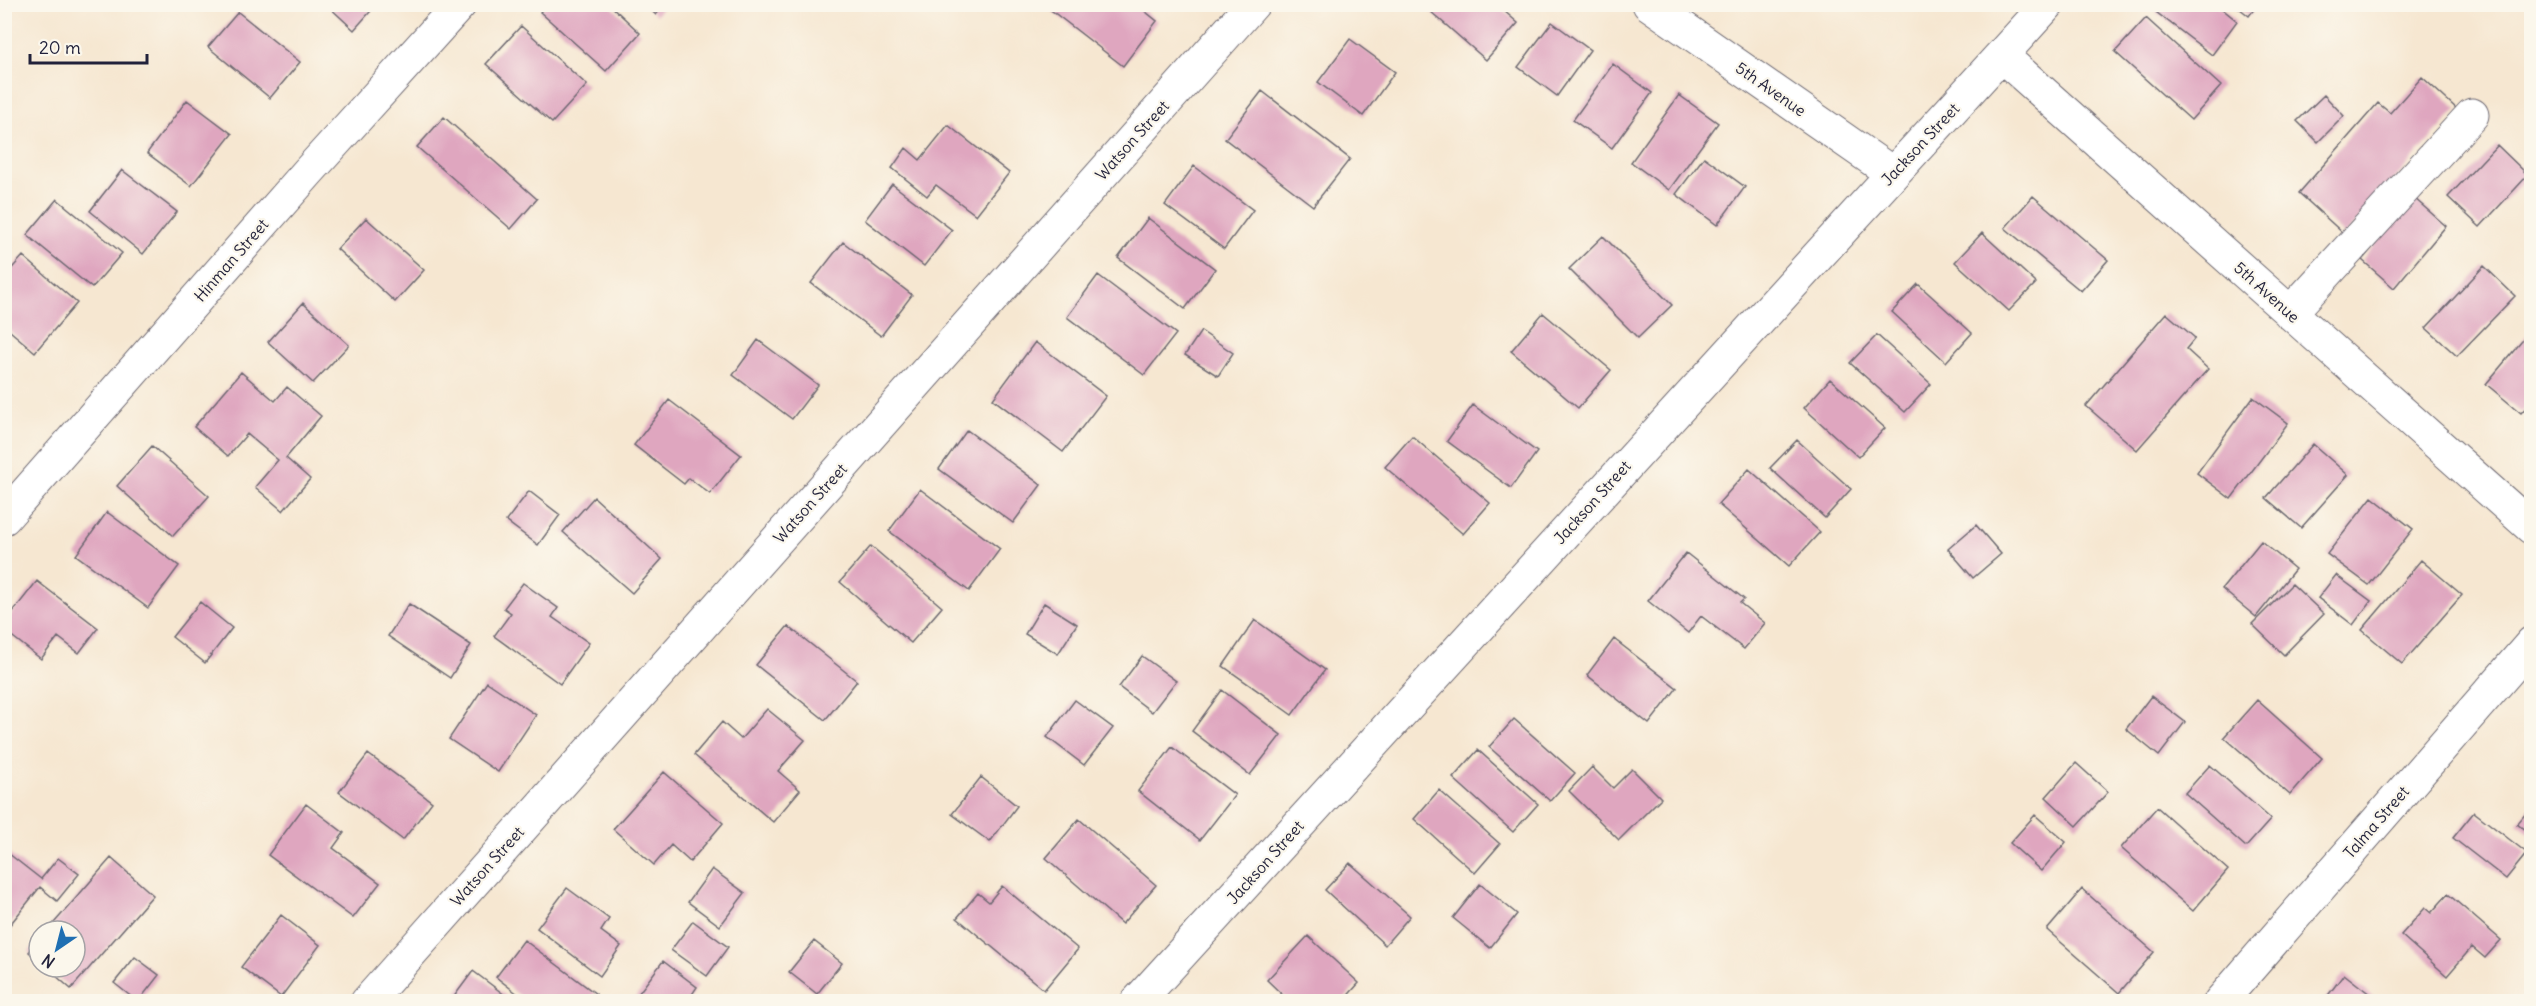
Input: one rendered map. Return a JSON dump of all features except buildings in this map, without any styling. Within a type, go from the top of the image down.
[{"type":"street","name":"Hinman Street","points":[[4,518],[308,172],[460,4]]},
{"type":"street","name":"Watson Street","points":[[367,1002],[1252,4]]},
{"type":"street","name":"5th Avenue","points":[[1649,4],[1892,173]]},
{"type":"street","name":"Jackson Street","points":[[1137,1002],[2048,4]]},
{"type":"street","name":"5th Avenue","points":[[2002,56],[2532,528]]},
{"type":"street","points":[[2290,313],[2472,115]]},
{"type":"street","name":"Talma Street","points":[[2220,1002],[2532,643]]}]
